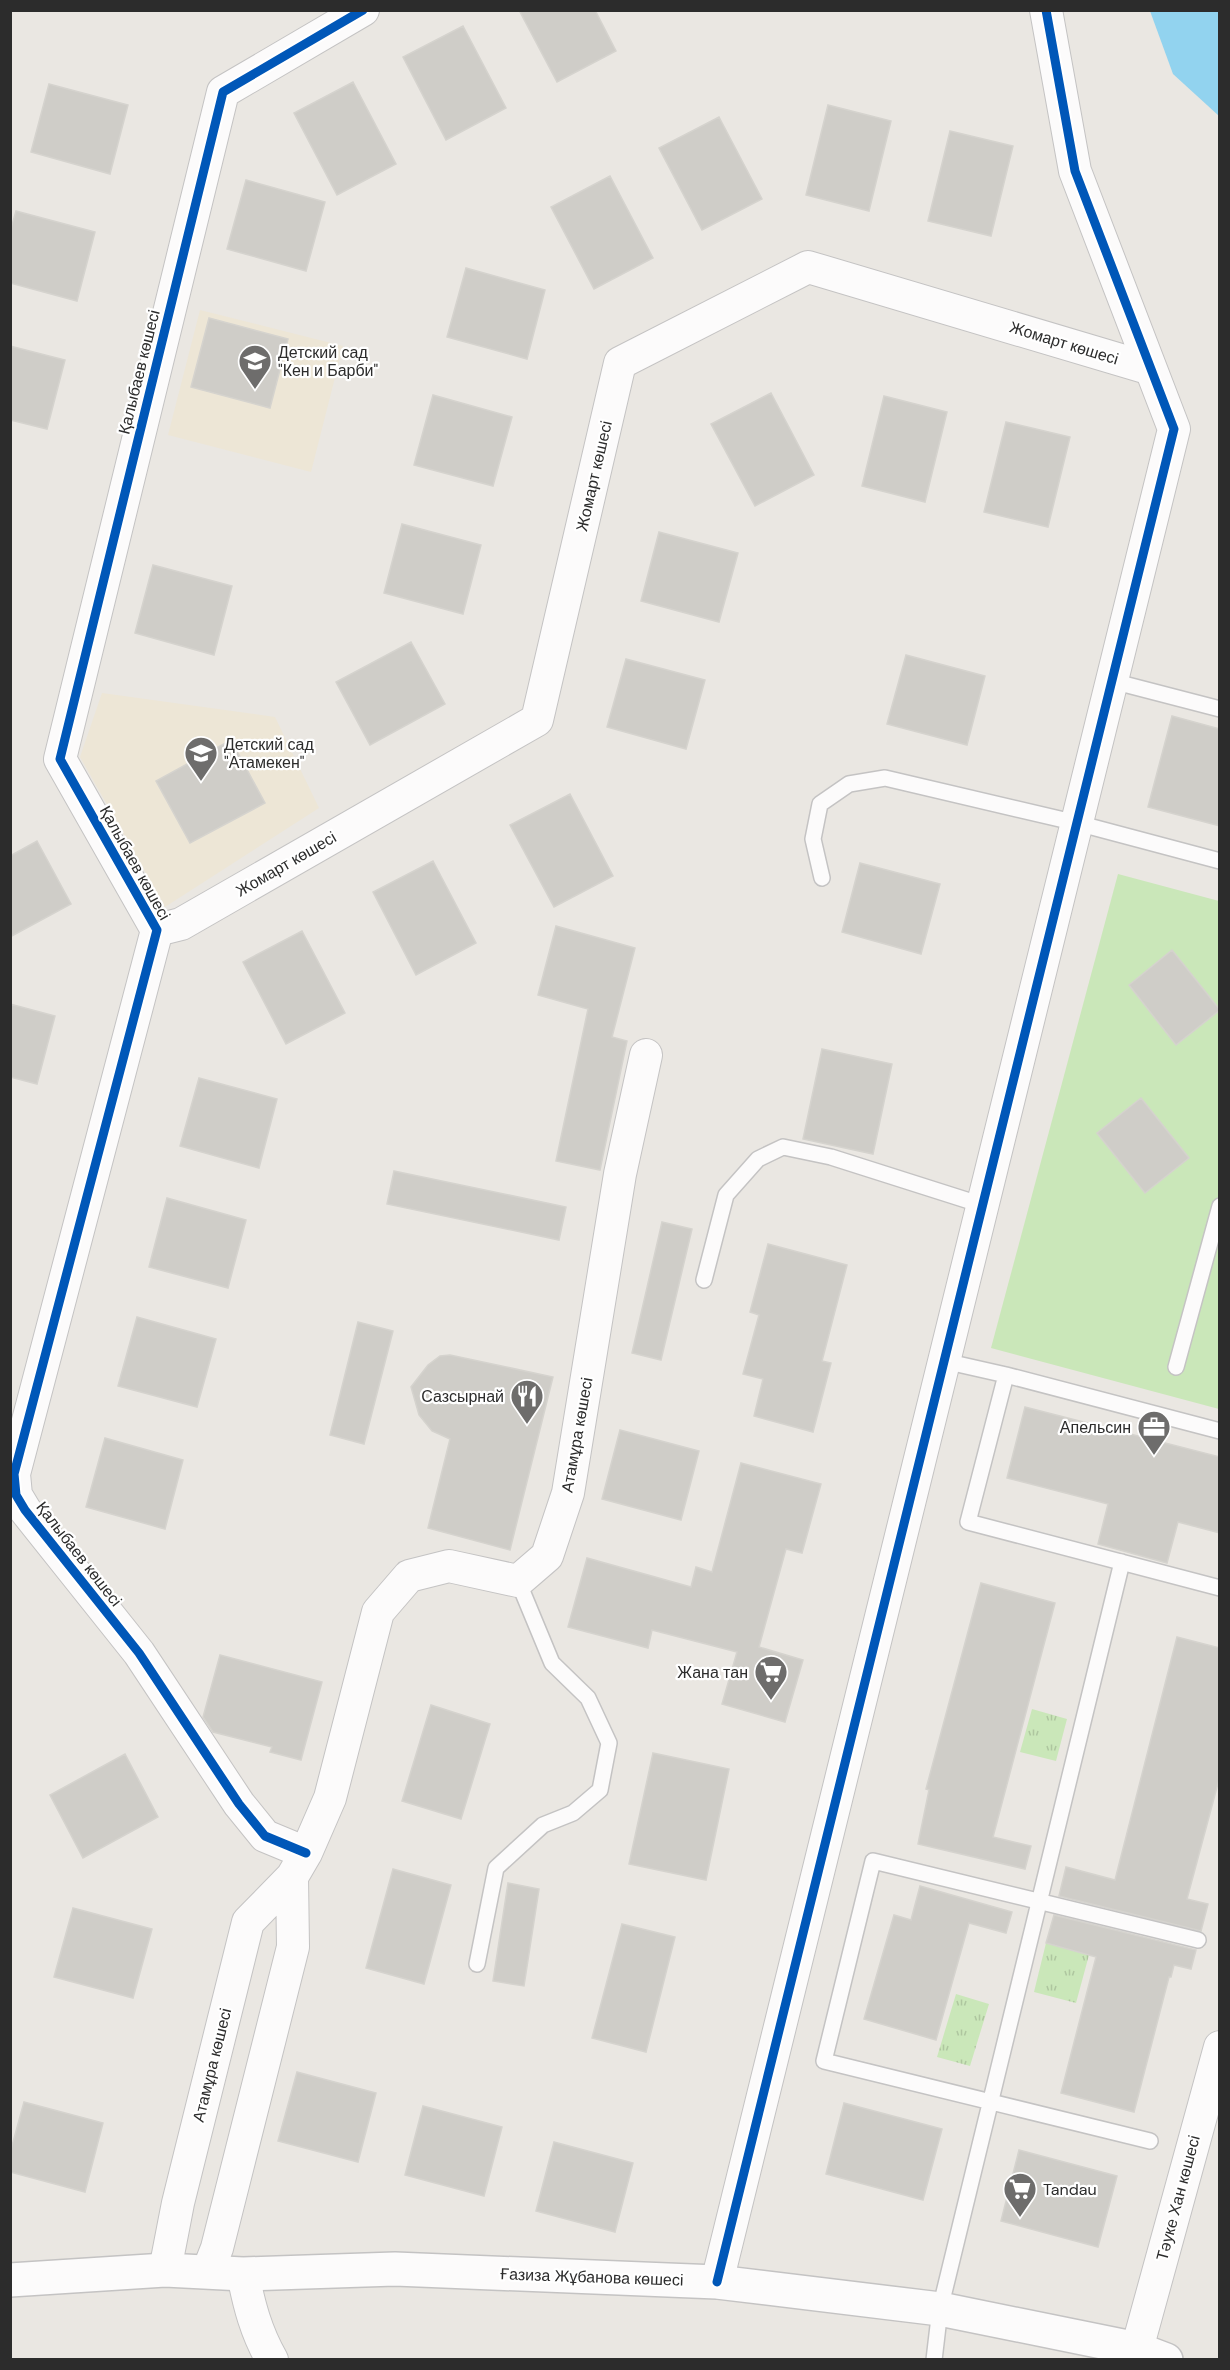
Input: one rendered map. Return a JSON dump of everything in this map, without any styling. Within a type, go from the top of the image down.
[{"type":"street","name":"Қалыбаев көшесі","points":[[299,1865],[266,1836],[239,1804],[139,1653],[25,1510],[16,1495],[14,1474],[157,930],[60,759],[223,92],[363,10]]},
{"type":"street","points":[[717,2282],[1174,429],[1075,171],[1046,10]]},
{"type":"street","name":"Жомарт көшесі","points":[[157,930],[181,924],[537,720],[620,363],[808,267],[1151,369]]},
{"type":"street","name":"Атамұра көшесі","points":[[165,2270],[184,2180],[248,1922],[299,1865],[330,1798],[378,1612],[409,1576],[449,1566],[518,1581],[547,1556],[568,1493],[620,1174],[646,1055]]},
{"type":"street","name":"Атамұра көшесі","points":[[208,2271],[218,2248],[293,1947],[299,1865]]},
{"type":"street","name":"Тәуке Хан көшесі","points":[[1151,2354],[1220,2048]]},
{"type":"street","name":"Ғазиза Жұбанова көшесі","points":[[10,2280],[165,2270],[243,2274],[395,2269],[717,2282],[940,2309],[1151,2354]]},
{"type":"street","points":[[243,2274],[250,2309],[261,2341],[272,2360]]},
{"type":"lane","points":[[1112,681],[1220,709]]},
{"type":"lane","points":[[822,878],[813,840],[820,804],[849,784],[885,778],[1077,823],[1220,861]]},
{"type":"lane","points":[[704,1280],[726,1195],[758,1159],[783,1147],[831,1156],[982,1205]]},
{"type":"lane","points":[[1176,1367],[1220,1206]]},
{"type":"lane","points":[[944,1361],[1220,1431]]},
{"type":"lane","points":[[1006,1375],[968,1522],[1220,1588]]},
{"type":"lane","points":[[934,2360],[940,2309],[1122,1562]]},
{"type":"lane","points":[[477,1964],[496,1868],[543,1825],[573,1813],[600,1790],[609,1743],[588,1698],[552,1663],[518,1581]]},
{"type":"lane","points":[[1150,2141],[824,2061],[873,1861],[1198,1940]]},
{"type":"shaded area","name":"Детский сад \"Кен и Барби\"","points":[[200,310],[343,346],[311,472],[168,435]]},
{"type":"shaded area","name":"Детский сад \"Атамекен\"","points":[[102,693],[275,717],[319,808],[165,907],[80,757]]},
{"type":"green space","points":[[1118,874],[1219,901],[1219,1409],[991,1348]]},
{"type":"green space","points":[[1032,1709],[1067,1719],[1056,1761],[1020,1752]]},
{"type":"green space","points":[[1046,1943],[1089,1955],[1076,2003],[1034,1992]]},
{"type":"green space","points":[[956,1994],[989,2004],[970,2066],[937,2057]]},
{"type":"water","points":[[1150,11],[1219,11],[1219,116],[1173,74]]},
{"type":"building","points":[[519,10],[595,10],[616,51],[557,82]]},
{"type":"building","points":[[463,26],[506,108],[446,140],[403,57]]},
{"type":"building","points":[[353,82],[396,164],[337,195],[294,113]]},
{"type":"building","points":[[49,84],[128,105],[110,174],[31,152]]},
{"type":"building","points":[[828,105],[891,121],[869,211],[806,195]]},
{"type":"building","points":[[719,117],[762,199],[702,230],[659,148]]},
{"type":"building","points":[[950,131],[1013,146],[991,236],[928,221]]},
{"type":"building","points":[[610,176],[653,258],[594,289],[551,207]]},
{"type":"building","points":[[246,180],[325,202],[306,271],[227,249]]},
{"type":"building","points":[[16,211],[95,232],[77,301],[10,283],[10,232]]},
{"type":"building","points":[[466,268],[545,290],[527,359],[447,337]]},
{"type":"building","points":[[209,318],[288,339],[270,408],[191,387]]},
{"type":"building","points":[[10,346],[65,360],[47,429],[10,420]]},
{"type":"building","points":[[771,393],[814,475],[755,506],[711,424]]},
{"type":"building","points":[[433,395],[512,417],[493,486],[414,465]]},
{"type":"building","points":[[884,396],[947,412],[925,502],[862,486]]},
{"type":"building","points":[[1006,422],[1070,437],[1048,527],[984,512]]},
{"type":"building","points":[[402,524],[481,545],[463,614],[384,593]]},
{"type":"building","points":[[659,532],[738,553],[719,622],[641,601]]},
{"type":"building","points":[[153,565],[232,586],[214,655],[135,633]]},
{"type":"building","points":[[411,642],[445,704],[370,745],[336,682]]},
{"type":"building","points":[[906,655],[985,676],[967,745],[887,724]]},
{"type":"building","points":[[626,659],[705,680],[686,749],[607,727]]},
{"type":"building","points":[[1172,716],[1220,729],[1220,826],[1148,807]]},
{"type":"building","points":[[231,740],[265,803],[190,843],[156,781]]},
{"type":"building","points":[[570,794],[613,876],[554,907],[510,825]]},
{"type":"building","points":[[37,841],[71,904],[10,937],[10,856]]},
{"type":"building","points":[[433,861],[476,943],[416,975],[373,892]]},
{"type":"building","points":[[860,863],[940,884],[921,954],[842,932]]},
{"type":"building","points":[[556,926],[635,948],[612,1037],[627,1041],[600,1170],[556,1161],[588,1009],[538,995]]},
{"type":"building","points":[[302,931],[345,1013],[286,1044],[243,962]]},
{"type":"building","points":[[1172,950],[1220,1010],[1176,1045],[1129,985]]},
{"type":"building","points":[[10,1004],[55,1016],[37,1084],[10,1077]]},
{"type":"building","points":[[822,1049],[892,1064],[873,1154],[803,1139]]},
{"type":"building","points":[[199,1078],[277,1099],[259,1168],[180,1146]]},
{"type":"building","points":[[1141,1098],[1189,1158],[1145,1193],[1097,1133]]},
{"type":"building","points":[[394,1171],[566,1207],[559,1240],[387,1204]]},
{"type":"building","points":[[167,1198],[246,1220],[228,1288],[149,1267]]},
{"type":"building","points":[[662,1222],[692,1229],[661,1360],[632,1353]]},
{"type":"building","points":[[768,1244],[847,1265],[822,1361],[831,1363],[813,1432],[754,1416],[763,1379],[743,1374],[759,1315],[750,1312]]},
{"type":"building","points":[[137,1317],[216,1339],[197,1407],[118,1386]]},
{"type":"building","points":[[358,1322],[393,1331],[364,1444],[330,1435]]},
{"type":"building","points":[[450,1355],[553,1377],[510,1550],[428,1528],[450,1439],[432,1431],[419,1415],[411,1387],[428,1365],[440,1356]]},
{"type":"building","points":[[1025,1407],[1220,1457],[1220,1533],[1178,1522],[1167,1563],[1098,1544],[1108,1504],[1007,1478]]},
{"type":"building","points":[[620,1430],[699,1451],[681,1520],[602,1499]]},
{"type":"building","points":[[105,1438],[183,1460],[165,1529],[86,1507]]},
{"type":"building","points":[[741,1463],[821,1484],[802,1553],[786,1549],[759,1647],[803,1660],[785,1722],[722,1704],[737,1652],[652,1630],[648,1648],[568,1627],[587,1558],[691,1587],[696,1567],[712,1572]]},
{"type":"building","points":[[981,1583],[1055,1603],[993,1837],[1031,1846],[1025,1869],[918,1844],[929,1790],[926,1789]]},
{"type":"building","points":[[1177,1637],[1220,1648],[1220,1776],[1187,1899],[1208,1904],[1201,1931],[1059,1896],[1066,1867],[1115,1880]]},
{"type":"building","points":[[220,1655],[322,1682],[301,1760],[270,1752],[272,1747],[213,1732],[203,1717]]},
{"type":"building","points":[[431,1705],[490,1724],[461,1819],[402,1801]]},
{"type":"building","points":[[653,1753],[729,1769],[706,1880],[629,1864]]},
{"type":"building","points":[[125,1754],[158,1817],[83,1858],[50,1795]]},
{"type":"building","points":[[393,1869],[451,1885],[424,1984],[366,1968]]},
{"type":"building","points":[[508,1883],[539,1889],[524,1986],[493,1981]]},
{"type":"building","points":[[920,1886],[1012,1912],[1006,1933],[969,1923],[936,2040],[864,2019],[894,1915],[911,1920]]},
{"type":"building","points":[[73,1908],[152,1929],[133,1998],[54,1977]]},
{"type":"building","points":[[1054,1915],[1196,1950],[1191,1969],[1174,1965],[1171,1977],[1169,1977],[1134,2112],[1061,2093],[1096,1957],[1046,1943]]},
{"type":"building","points":[[622,1924],[675,1937],[646,2052],[592,2038]]},
{"type":"building","points":[[297,2072],[376,2093],[358,2162],[278,2141]]},
{"type":"building","points":[[24,2102],[103,2123],[85,2192],[10,2172],[10,2153]]},
{"type":"building","points":[[844,2103],[942,2129],[923,2200],[826,2174]]},
{"type":"building","points":[[423,2106],[502,2127],[484,2196],[405,2175]]},
{"type":"building","points":[[554,2142],[633,2163],[615,2232],[536,2211]]},
{"type":"building","points":[[1019,2150],[1117,2176],[1098,2247],[1001,2221]]},
{"type":"cycle path","points":[[306,1853],[265,1836],[239,1804],[139,1653],[25,1510],[16,1495],[14,1474],[157,930],[60,759],[223,92],[363,10]]},
{"type":"cycle path","points":[[717,2282],[1174,429],[1075,171],[1046,10]]},
{"type":"place","name":"Детский сад \"Кен и Барби\"","points":[[255,390]]},
{"type":"place","name":"Детский сад \"Атамекен\"","points":[[201,782]]},
{"type":"place","name":"Сазсырнай","points":[[527,1425]]},
{"type":"place","name":"Апельсин","points":[[1154,1456]]},
{"type":"place","name":"Жана тан","points":[[771,1701]]},
{"type":"place","name":"Tandau","points":[[1020,2218]]}]
